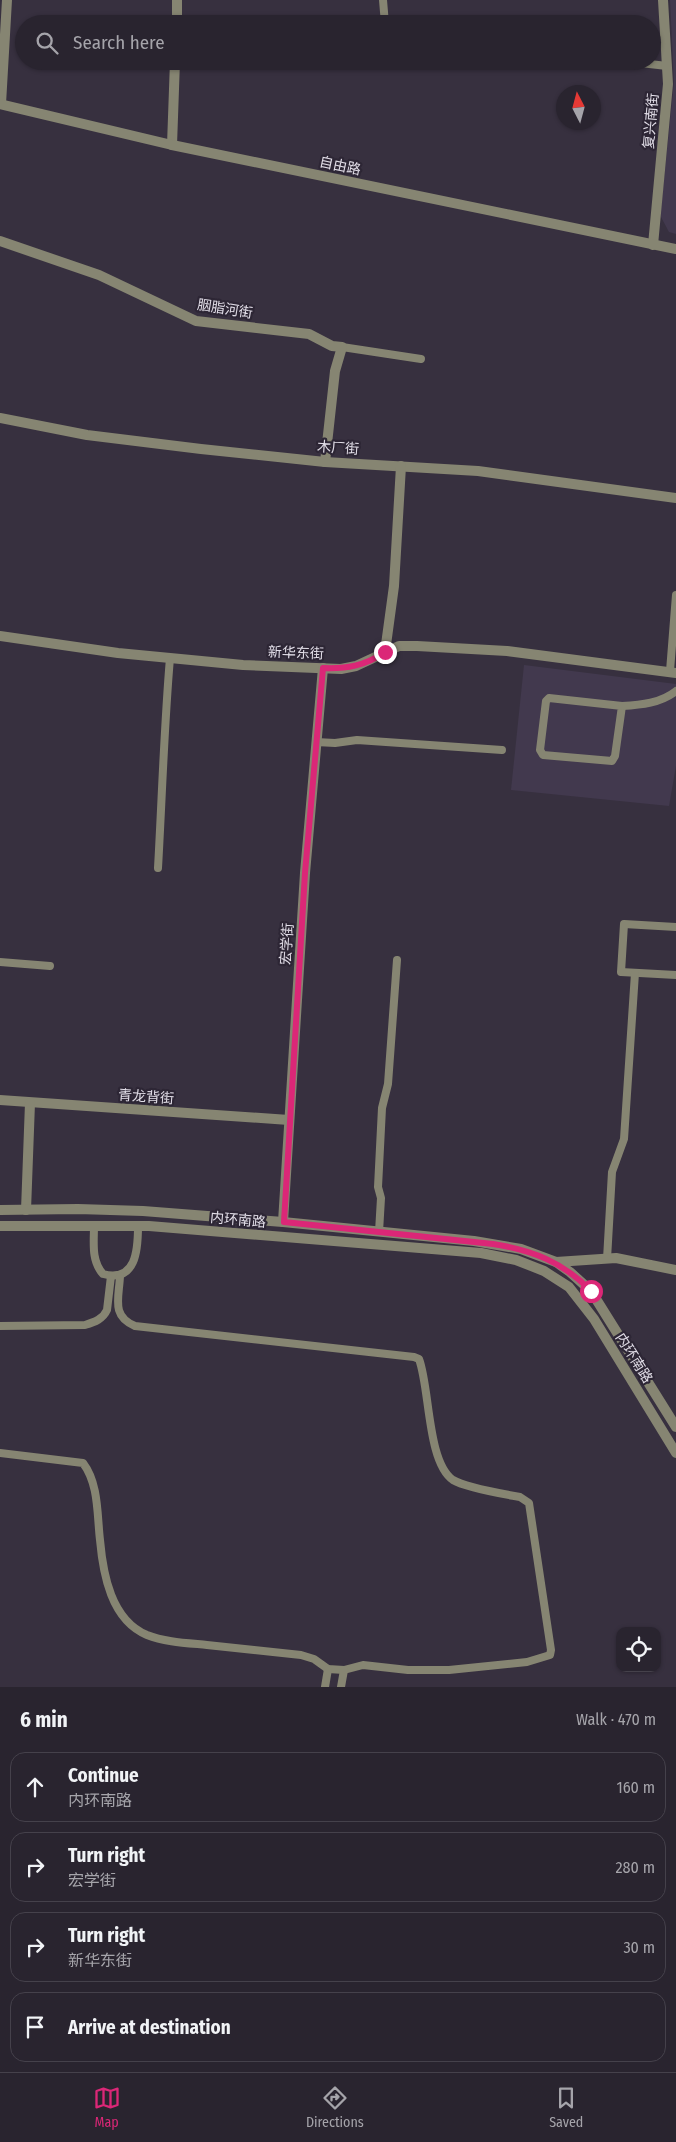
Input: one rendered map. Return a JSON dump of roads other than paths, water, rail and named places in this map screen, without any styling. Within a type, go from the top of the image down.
[{"type":"street","points":[[1,104],[7,0]]},
{"type":"street","points":[[176,15],[177,0]]},
{"type":"street","name":"复兴南街","points":[[653,245],[668,84],[663,0]]},
{"type":"street","points":[[172,145],[175,70]]},
{"type":"street","name":"自由路","points":[[1,104],[172,145],[676,249]]},
{"type":"street","name":"胭脂河街","points":[[0,241],[99,275],[196,321],[309,334],[332,346],[342,347]]},
{"type":"street","points":[[325,462],[335,371],[342,347]]},
{"type":"street","name":"木厂街","points":[[0,418],[88,435],[201,450],[325,462],[478,471],[676,498]]},
{"type":"street","points":[[385,652],[394,586],[401,466]]},
{"type":"street","name":"新华东街","points":[[0,636],[118,653],[243,664],[341,669],[356,666],[399,646],[408,646],[507,651],[673,672]]},
{"type":"street","name":"宏学街","points":[[284,1222],[305,873],[323,668]]},
{"type":"street","name":"青龙背街","points":[[0,1100],[289,1120]]},
{"type":"street","points":[[26,1210],[30,1103]]},
{"type":"street","name":"内环南路","points":[[0,1210],[78,1209],[143,1211],[284,1222],[509,1246],[543,1256],[570,1272],[591,1291],[676,1427]]},
{"type":"street","name":"内环南路","points":[[0,1226],[138,1226],[481,1253],[500,1256],[530,1265],[559,1279],[577,1295],[594,1319],[676,1452]]},
{"type":"street","points":[[556,1262],[607,1259],[638,1261],[676,1270]]},
{"type":"lane","points":[[383,0],[384,15]]},
{"type":"lane","points":[[661,65],[667,66]]},
{"type":"lane","points":[[342,347],[421,359]]},
{"type":"lane","points":[[673,672],[676,595]]},
{"type":"lane","points":[[158,868],[164,729],[170,658]]},
{"type":"lane","points":[[622,706],[615,756],[612,761],[543,754],[540,750],[546,701],[549,698],[622,706],[641,705],[655,702],[676,691]]},
{"type":"lane","points":[[316,742],[357,740],[502,750]]},
{"type":"lane","points":[[676,927],[624,924],[621,972],[676,975]]},
{"type":"lane","points":[[379,1232],[381,1198],[378,1187],[382,1108],[388,1084],[396,960]]},
{"type":"lane","points":[[0,962],[50,966]]},
{"type":"lane","points":[[607,1259],[612,1172],[624,1139],[636,973]]},
{"type":"lane","points":[[94,1226],[96,1262],[103,1274],[116,1276],[124,1273],[135,1259],[138,1247],[138,1226]]},
{"type":"lane","points":[[0,1326],[85,1324],[96,1321],[107,1310],[116,1276]]},
{"type":"lane","points":[[0,1453],[83,1464],[89,1471],[94,1485],[102,1560],[108,1586],[118,1609],[131,1624],[148,1636],[171,1641],[314,1658],[328,1669],[344,1670],[363,1665],[408,1670],[449,1670],[527,1662],[550,1655],[549,1631],[529,1503],[525,1499],[458,1482],[447,1473],[439,1456],[433,1434],[420,1359],[416,1357],[135,1326],[120,1317],[116,1276]]},
{"type":"lane","points":[[107,1310],[118,1310]]},
{"type":"lane","points":[[325,1687],[328,1669]]},
{"type":"lane","points":[[341,1687],[344,1670]]}]
